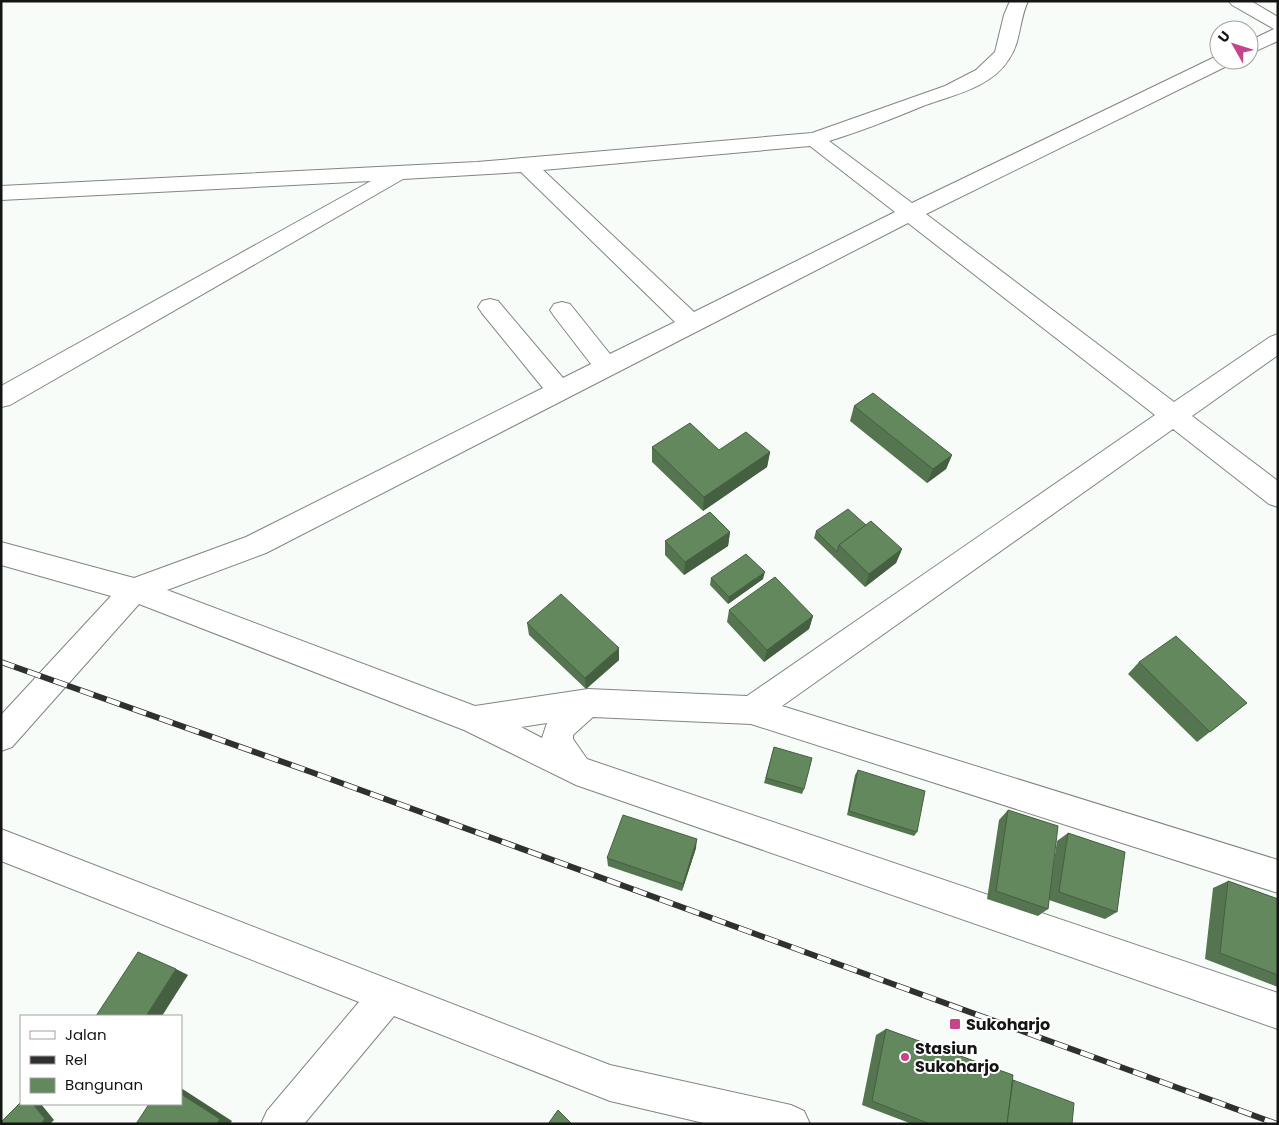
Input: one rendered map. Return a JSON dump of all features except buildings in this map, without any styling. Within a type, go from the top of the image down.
[{"type":"street","points":[[1,193],[399,174],[526,165],[814,139],[862,124],[971,81],[989,70],[1000,58],[1008,44],[1015,7],[1019,1]]},
{"type":"street","points":[[1238,1],[1278,25]]},
{"type":"street","points":[[1259,43],[1278,34]]},
{"type":"street","points":[[1,737],[134,590],[256,545],[910,212],[1209,67]]},
{"type":"street","points":[[814,139],[1278,496]]},
{"type":"street","points":[[526,165],[692,324]]},
{"type":"street","points":[[1,398],[399,174]]},
{"type":"street","points":[[490,307],[559,391]]},
{"type":"street","points":[[562,310],[607,367]]},
{"type":"street","points":[[751,710],[1278,343]]},
{"type":"street","points":[[1,553],[134,590],[475,720],[576,770],[1278,1011]]},
{"type":"street","points":[[475,720],[588,703],[751,710],[1278,878]]},
{"type":"street","points":[[576,770],[558,746],[557,732],[569,717],[588,703]]},
{"type":"street","points":[[1,845],[610,1082],[791,1124]]},
{"type":"street","points":[[280,1124],[388,996]]},
{"type":"railway","points":[[1,662],[311,772],[1277,1124]]},
{"type":"place","name":"Sukoharjo","points":[[955,1024]]},
{"type":"place","name":"Stasiun Sukoharjo","points":[[905,1057]]}]
